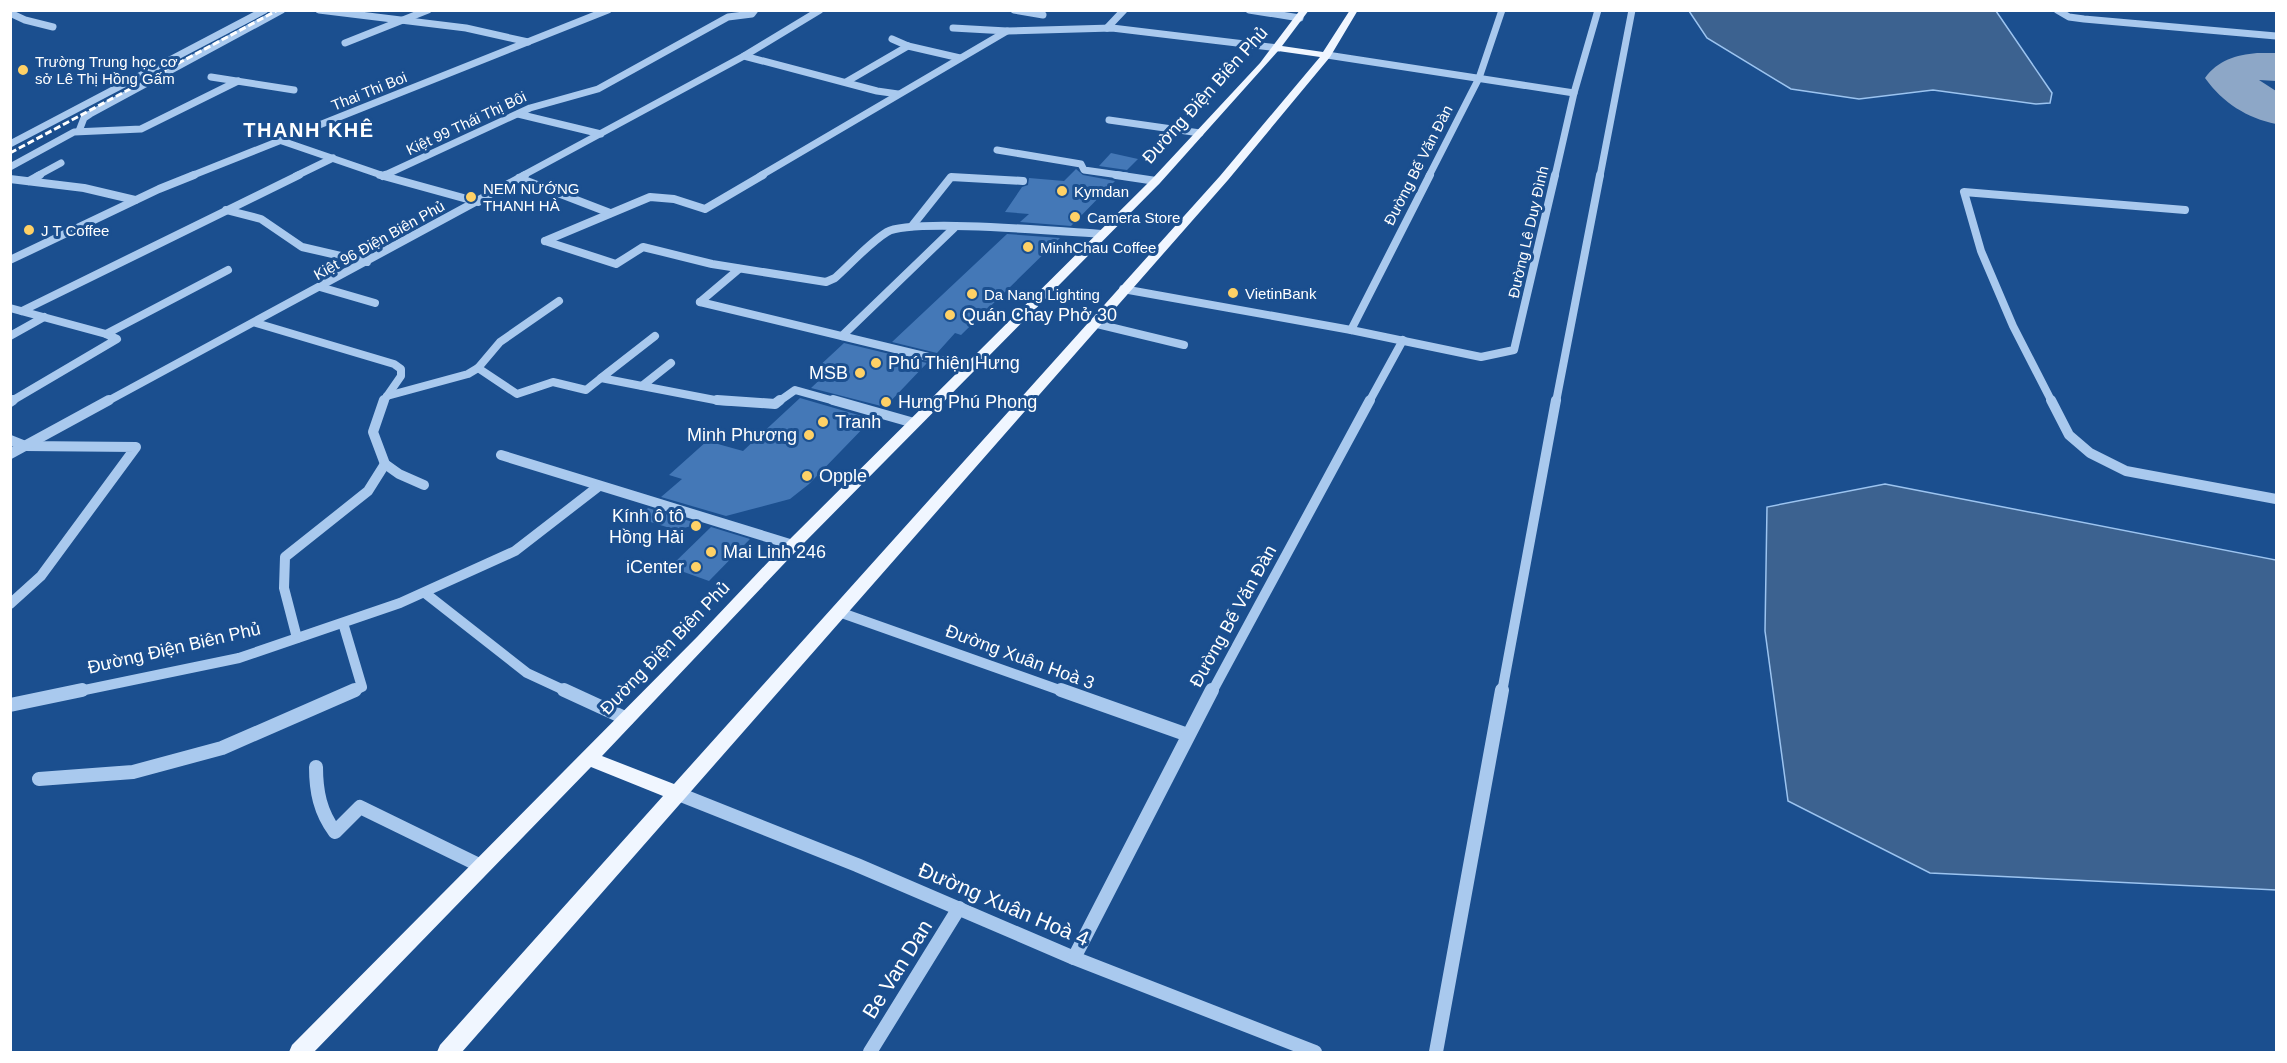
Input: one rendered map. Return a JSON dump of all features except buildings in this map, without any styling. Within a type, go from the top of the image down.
[{"type":"main road","points":[[448,1053],[1123,289],[1224,178],[1327,55],[1354,10]]},
{"type":"main road","name":"Đường Điện Biên Phủ","points":[[300,1053],[627,719],[793,544],[1156,181],[1278,48],[1303,14]]},
{"type":"main road","points":[[1278,48],[1327,55]]},
{"type":"main road","points":[[588,758],[676,794]]},
{"type":"street","points":[[10,144],[265,10]]},
{"type":"street","points":[[79,131],[84,118],[90,114],[282,10]]},
{"type":"street","points":[[319,10],[466,28],[528,43]]},
{"type":"street","points":[[345,43],[428,10]]},
{"type":"street","name":"Thai Thi Boi","points":[[10,260],[135,200],[608,10]]},
{"type":"street","name":"Kiệt 99 Thái Thị Bôi","points":[[383,176],[530,108],[598,89],[728,17],[752,14],[755,10]]},
{"type":"street","name":"Kiệt 96 Điện Biên Phủ","points":[[10,454],[256,323],[744,56],[820,10]]},
{"type":"street","points":[[1014,10],[1042,15]]},
{"type":"street","points":[[1107,28],[1124,10]]},
{"type":"street","points":[[1249,10],[1303,14]]},
{"type":"street","name":"Đường Bế Văn Đàn","points":[[1351,330],[1479,78],[1502,10]]},
{"type":"street","name":"Đường Lê Duy Đình","points":[[1403,340],[1481,357],[1514,350],[1574,93],[1598,10]]},
{"type":"street","points":[[1436,1053],[1528,542],[1632,10]]},
{"type":"street","points":[[2057,10],[2069,16],[2084,19],[2277,36]]},
{"type":"street","points":[[10,13],[25,20],[53,27]]},
{"type":"street","points":[[953,28],[1007,31],[1107,28],[1278,48]]},
{"type":"street","points":[[1007,31],[705,209],[674,199],[650,197],[545,241],[616,264],[643,247],[739,269],[829,281],[887,232],[912,226],[1102,234]]},
{"type":"street","points":[[892,39],[908,46],[960,58]]},
{"type":"street","points":[[846,82],[908,46]]},
{"type":"street","points":[[1327,55],[1574,93]]},
{"type":"street","points":[[744,56],[877,92],[898,94]]},
{"type":"street","points":[[211,77],[294,90]]},
{"type":"street","points":[[10,167],[79,131],[141,129],[238,81]]},
{"type":"street","points":[[518,114],[601,134]]},
{"type":"street","points":[[1109,120],[1200,133]]},
{"type":"street","points":[[282,141],[383,176],[478,201]]},
{"type":"street","points":[[997,150],[1080,164],[1084,170],[1156,181]]},
{"type":"street","points":[[22,311],[333,158]]},
{"type":"street","points":[[28,181],[61,163]]},
{"type":"street","points":[[912,226],[951,177],[1023,181]]},
{"type":"street","points":[[519,178],[610,213]]},
{"type":"street","points":[[10,179],[84,188],[135,200]]},
{"type":"street","points":[[2185,210],[1964,192],[1981,251],[2013,326],[2069,435],[2090,453],[2126,471],[2277,499]]},
{"type":"street","points":[[226,210],[261,219],[302,247],[367,262]]},
{"type":"street","points":[[842,336],[954,228]]},
{"type":"street","points":[[739,269],[700,302],[969,367]]},
{"type":"street","points":[[106,334],[228,270]]},
{"type":"street","points":[[320,288],[375,303]]},
{"type":"street","points":[[1123,289],[1403,340]]},
{"type":"street","points":[[387,396],[468,374],[478,368],[500,342],[559,301]]},
{"type":"street","points":[[10,308],[117,339],[10,402]]},
{"type":"street","points":[[10,336],[44,317]]},
{"type":"street","points":[[256,323],[394,364],[401,369],[401,376],[387,396],[373,432],[385,464],[399,474],[424,485]]},
{"type":"street","points":[[1093,323],[1184,345]]},
{"type":"street","points":[[478,368],[517,394],[554,382],[586,390],[655,336]]},
{"type":"street","name":"Đường Bế Văn Đàn","points":[[1074,958],[1188,735],[1403,340]]},
{"type":"street","points":[[642,386],[671,363]]},
{"type":"street","points":[[601,378],[720,401],[775,404],[795,390],[914,423]]},
{"type":"street","points":[[10,440],[25,446],[136,447],[41,576],[10,604]]},
{"type":"street","points":[[501,455],[793,544]]},
{"type":"street","points":[[297,638],[285,599],[282,569],[285,557],[368,491],[385,464]]},
{"type":"street","name":"Đường Điện Biên Phủ","points":[[10,705],[239,658],[425,593],[515,551],[599,486]]},
{"type":"street","points":[[425,593],[527,673],[627,719]]},
{"type":"street","name":"Đường Xuân Hoà 3","points":[[839,612],[1188,735]]},
{"type":"street","points":[[39,779],[134,772],[211,751],[362,687],[344,623]]},
{"type":"street","points":[[316,767],[315,783],[323,819],[334,832],[360,807],[483,867]]},
{"type":"street","name":"Đường Xuân Hoà 4","points":[[676,794],[959,908],[1074,958],[1315,1053]]},
{"type":"street","name":"Be Van Dan","points":[[870,1053],[959,908]]},
{"type":"water","points":[[1689,11],[1996,11],[2052,93],[2050,103],[2036,104],[1933,90],[1859,99],[1791,89],[1707,38]]},
{"type":"water","points":[[1885,484],[2276,560],[2276,890],[1930,873],[1788,801],[1765,631],[1767,507]]},
{"type":"taxiway","points":[[2276,67],[2245,69],[2229,78],[2245,93],[2276,109]]},
{"type":"railway","points":[[10,153],[278,10]]},
{"type":"place","name":"Trường Trung học cơ sở Lê Thị Hồng Gấm","points":[[23,70]]},
{"type":"place","name":"Kymdan","points":[[1062,191]]},
{"type":"place","name":"NEM NƯỚNG THANH HÀ","points":[[471,197]]},
{"type":"place","name":"Camera Store","points":[[1075,217]]},
{"type":"place","name":"J T Coffee","points":[[29,230]]},
{"type":"place","name":"MinhChau Coffee","points":[[1028,247]]},
{"type":"place","name":"VietinBank","points":[[1233,293]]},
{"type":"place","name":"Da Nang Lighting","points":[[972,294]]},
{"type":"place","name":"Quán Chay Phở 30","points":[[950,315]]},
{"type":"place","name":"Phú Thiện Hưng","points":[[876,363]]},
{"type":"place","name":"MSB","points":[[860,373]]},
{"type":"place","name":"Hưng Phú Phong","points":[[886,402]]},
{"type":"place","name":"Tranh","points":[[823,422]]},
{"type":"place","name":"Minh Phương","points":[[809,435]]},
{"type":"place","name":"Opple","points":[[807,476]]},
{"type":"place","name":"Kính ô tô Hồng Hải","points":[[696,526]]},
{"type":"place","name":"Mai Linh 246","points":[[711,552]]},
{"type":"place","name":"iCenter","points":[[696,567]]},
{"type":"district","name":"THANH KHÊ","points":[[309,130]]}]
